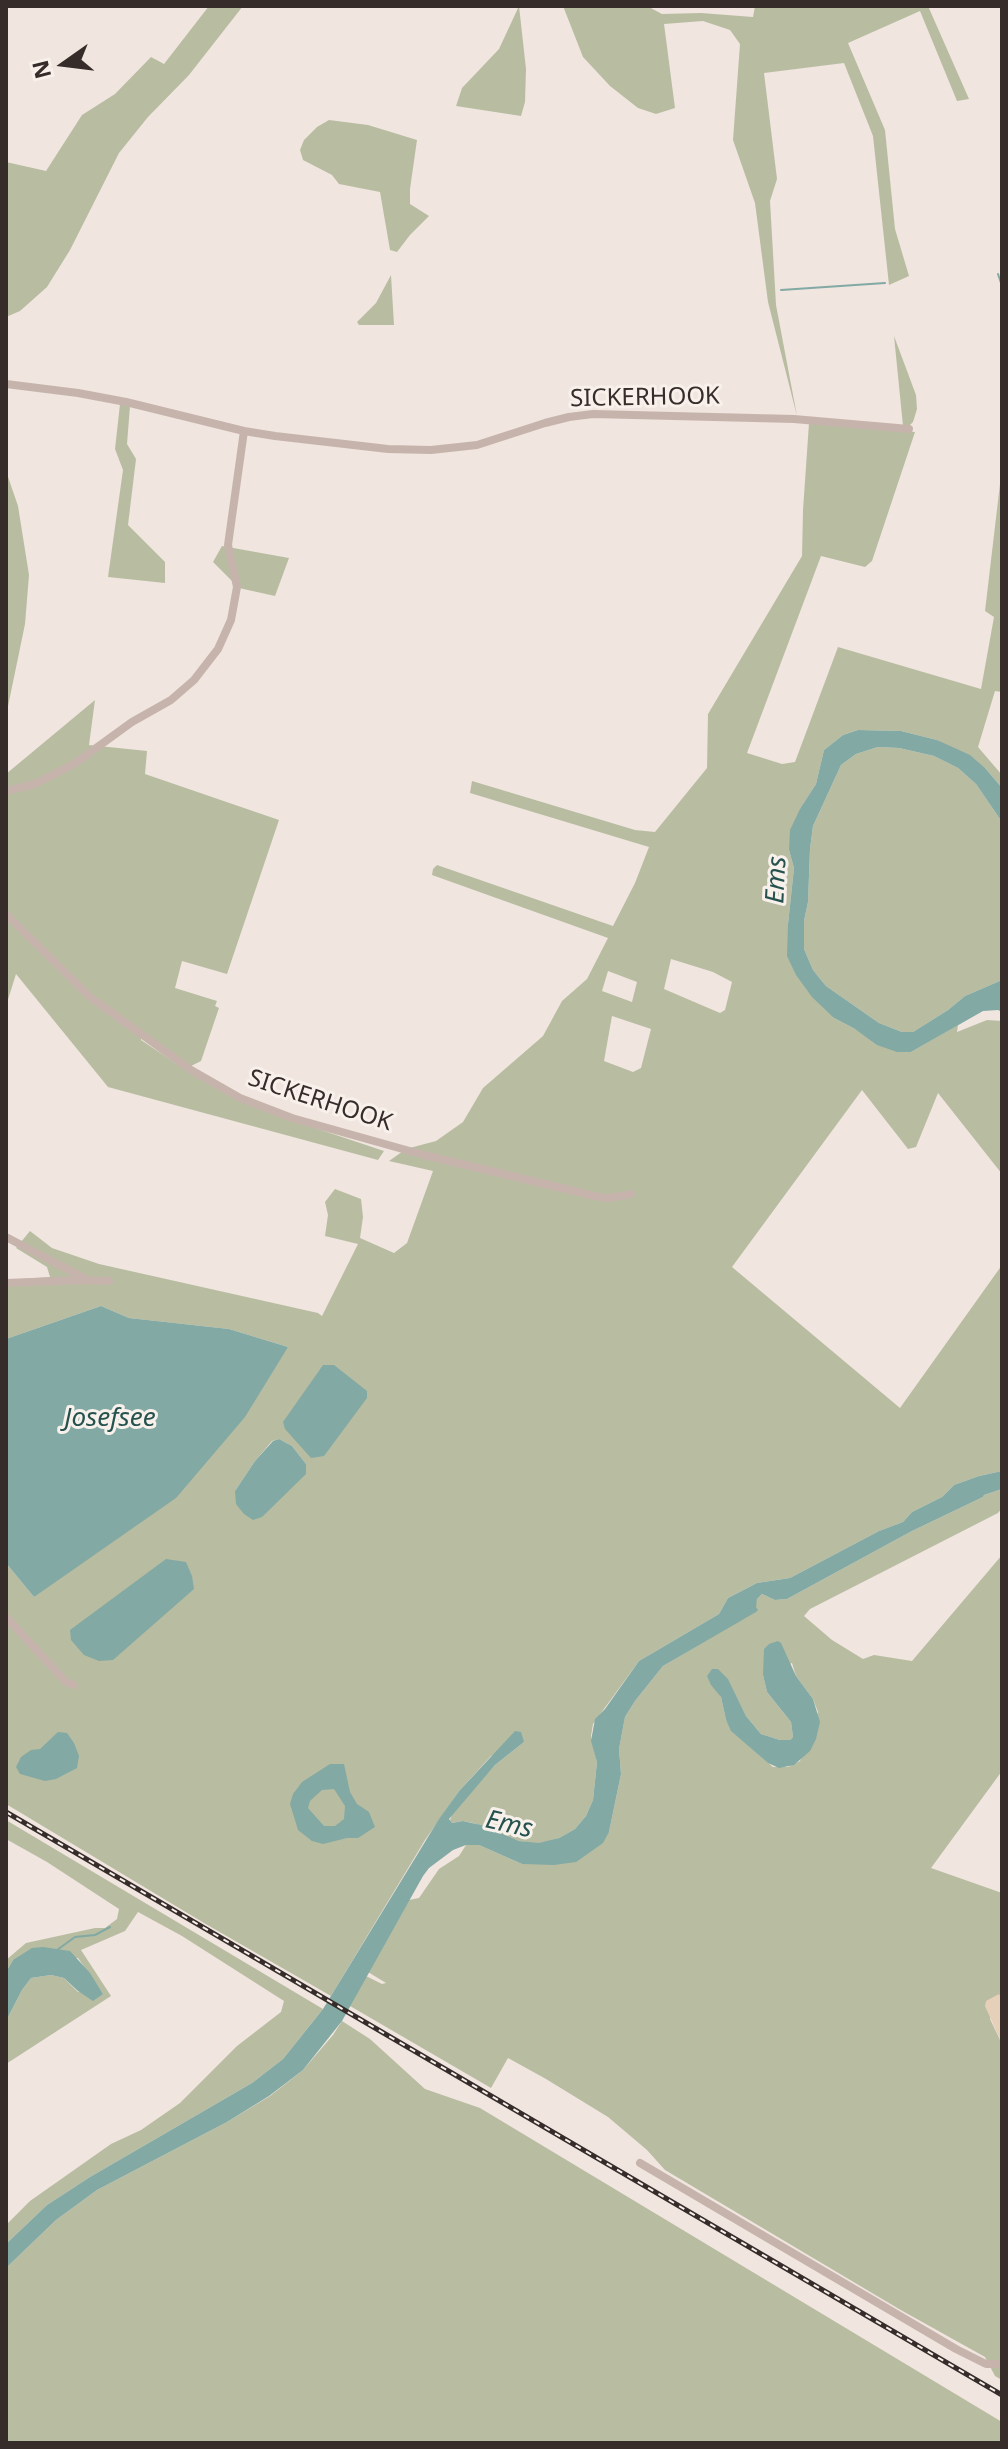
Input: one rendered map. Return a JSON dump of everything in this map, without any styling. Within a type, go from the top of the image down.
[{"type":"street","name":"SICKERHOOK","points":[[6,384],[126,402],[244,431],[317,442],[431,450],[477,445],[545,423],[593,414],[794,419],[909,429]]},
{"type":"street","points":[[6,791],[35,784],[74,764],[132,722],[171,700],[194,680],[218,649],[231,620],[237,587],[228,545],[244,431]]},
{"type":"street","name":"SICKERHOOK","points":[[6,914],[90,997],[191,1070],[240,1098],[292,1118],[438,1159],[599,1197],[631,1194]]},
{"type":"street","points":[[6,1237],[89,1280]]},
{"type":"street","points":[[6,1283],[109,1281]]},
{"type":"street","points":[[6,1617],[66,1682],[74,1685]]},
{"type":"street","points":[[640,2163],[956,2349],[986,2364],[1002,2364]]},
{"type":"green space","points":[[209,6],[243,6],[189,75],[148,117],[119,153],[70,250],[47,287],[20,311],[6,317],[6,162],[46,171],[82,115],[115,94],[151,57],[164,64]]},
{"type":"green space","points":[[519,6],[526,69],[525,102],[521,116],[456,106],[462,88],[499,49]]},
{"type":"green space","points":[[563,6],[647,6],[662,14],[753,17],[755,6],[928,6],[969,99],[957,101],[920,11],[848,43],[885,130],[895,229],[909,276],[889,285],[873,136],[844,63],[764,73],[777,179],[770,201],[776,305],[797,416],[768,302],[755,203],[733,140],[740,44],[730,30],[703,21],[664,24],[675,108],[656,114],[638,108],[610,86],[583,57]]},
{"type":"green space","points":[[329,120],[368,125],[417,140],[410,204],[429,216],[397,252],[390,250],[380,192],[339,184],[332,175],[303,160],[300,150],[304,140]]},
{"type":"green space","points":[[391,275],[394,325],[359,325],[357,322],[376,303]]},
{"type":"green space","points":[[894,336],[916,395],[917,409],[909,426],[903,426]]},
{"type":"green space","points":[[120,404],[130,406],[127,444],[136,459],[128,525],[165,562],[165,583],[108,577],[123,470],[115,449]]},
{"type":"green space","points":[[809,423],[915,432],[872,561],[865,567],[821,556],[747,753],[782,764],[795,762],[838,647],[981,689],[994,617],[985,611],[1002,467],[1002,692],[995,691],[978,747],[1002,775],[1002,788],[986,769],[937,740],[901,731],[858,730],[843,735],[824,750],[816,784],[801,807],[789,850],[794,868],[788,924],[834,1018],[855,1029],[911,1052],[958,1025],[957,1032],[987,1020],[1002,1021],[1002,1174],[938,1093],[916,1147],[908,1149],[862,1090],[732,1267],[900,1408],[1002,1265],[1002,1471],[954,1485],[942,1497],[912,1512],[903,1522],[879,1531],[790,1578],[757,1583],[728,1598],[719,1614],[639,1661],[593,1724],[591,1736],[597,1762],[593,1800],[586,1816],[575,1829],[559,1838],[539,1844],[519,1841],[473,1823],[450,1821],[452,1813],[495,1765],[524,1742],[491,1756],[460,1790],[425,1840],[331,1996],[6,1804],[6,1563],[34,1597],[288,1347],[229,1329],[129,1318],[101,1306],[6,1339],[6,1280],[50,1277],[47,1267],[16,1248],[30,1231],[52,1248],[99,1264],[322,1316],[358,1244],[325,1236],[328,1215],[325,1202],[335,1189],[361,1199],[363,1217],[360,1238],[394,1253],[407,1243],[433,1171],[389,1161],[406,1149],[436,1141],[463,1122],[483,1088],[543,1036],[562,1001],[587,979],[608,938],[432,875],[433,869],[437,865],[613,926],[649,847],[470,793],[472,781],[635,830],[655,832],[707,768],[708,714],[802,556]],"holes":[[[671,959],[713,972],[732,982],[725,1010],[720,1013],[664,989]],[[608,971],[637,982],[632,1002],[602,991]],[[612,1016],[651,1029],[641,1068],[633,1072],[604,1061]],[[279,1439],[292,1446],[306,1464],[235,1491],[272,1441]]]},
{"type":"green space","points":[[6,471],[18,506],[29,575],[25,624],[6,716]]},
{"type":"green space","points":[[222,546],[289,558],[275,596],[239,588],[213,562]]},
{"type":"green space","points":[[95,700],[89,745],[147,751],[145,774],[279,820],[227,974],[182,961],[175,988],[217,1001],[215,1006],[219,1008],[201,1061],[191,1066],[141,1035],[141,1040],[198,1078],[261,1110],[384,1151],[378,1160],[108,1087],[16,974],[6,1006],[6,774]]},
{"type":"green space","points":[[878,747],[934,756],[958,768],[976,784],[1002,822],[1002,980],[965,996],[913,1032],[902,1032],[879,1023],[826,986],[813,970],[804,949],[813,826],[841,765],[856,754]]},
{"type":"green space","points":[[1002,1489],[1002,1508],[998,1513],[810,1609],[804,1616],[832,1640],[863,1659],[874,1655],[912,1661],[1002,1555],[1002,1771],[931,1868],[1002,1893],[1002,2001],[999,1995],[990,2019],[1002,2044],[1002,2380],[995,2376],[985,2357],[665,2170],[608,2117],[546,2079],[508,2058],[491,2088],[350,2006],[366,1976],[386,1983],[368,1972],[409,1900],[419,1898],[439,1869],[459,1856],[466,1845],[479,1845],[522,1864],[609,1832],[621,1774],[619,1749],[625,1717],[663,1666],[749,1615],[762,1594],[775,1600],[787,1599],[984,1495]],"holes":[[[792,1663],[796,1676],[813,1699],[818,1712],[800,1761],[788,1767],[773,1767],[732,1731],[721,1697],[709,1674],[728,1680],[746,1716],[761,1734],[780,1740],[793,1737],[791,1722],[767,1692],[763,1675]]]},
{"type":"green space","points":[[6,1820],[323,2009],[283,2059],[252,2083],[47,2205],[6,2244],[6,2225],[30,2201],[111,2144],[141,2130],[180,2103],[237,2046],[281,2012],[284,2001],[182,1936],[138,1912],[125,1931],[81,1950],[111,1996],[6,2064],[6,2021],[31,1978],[51,1975],[64,1978],[78,1992],[103,1994],[78,1958],[13,1960],[6,1972],[6,1960],[26,1943],[105,1928],[117,1919],[119,1909],[6,1839]]},
{"type":"green space","points":[[342,2021],[370,2039],[425,2089],[480,2108],[1002,2422],[1002,2443],[6,2443],[6,2268],[56,2220],[97,2190],[270,2096],[303,2070]]},
{"type":"sand","points":[[999,1994],[1002,2001],[1002,2044],[985,2006],[986,2001]]},
{"type":"water","points":[[858,730],[901,731],[937,740],[970,755],[1002,788],[1002,822],[976,784],[958,768],[934,756],[878,747],[856,754],[841,765],[813,826],[804,949],[813,970],[826,986],[879,1023],[902,1032],[913,1032],[965,996],[1002,980],[1002,1012],[983,1011],[911,1052],[897,1052],[877,1045],[834,1018],[812,997],[787,956],[794,868],[789,850],[790,830],[816,784],[824,750],[843,735]]},
{"type":"water","name":"Josefsee","points":[[101,1306],[129,1318],[229,1329],[288,1347],[245,1417],[176,1498],[34,1597],[6,1563],[6,1339]]},
{"type":"water","points":[[323,1365],[334,1365],[367,1391],[367,1398],[324,1456],[311,1458],[285,1429],[283,1422]]},
{"type":"water","points":[[279,1439],[292,1446],[306,1464],[306,1474],[262,1517],[253,1520],[236,1504],[235,1491],[255,1461],[273,1441]]},
{"type":"water","points":[[1002,1471],[1002,1489],[912,1531],[787,1599],[775,1600],[762,1594],[757,1599],[756,1612],[663,1666],[625,1717],[619,1749],[621,1774],[609,1832],[603,1843],[576,1862],[554,1865],[522,1864],[479,1845],[466,1845],[453,1850],[423,1876],[342,2021],[303,2070],[227,2122],[97,2190],[56,2220],[6,2268],[6,2244],[47,2205],[252,2083],[283,2059],[323,2009],[439,1819],[460,1790],[515,1731],[521,1732],[524,1742],[495,1765],[449,1819],[452,1823],[463,1821],[485,1826],[519,1841],[539,1843],[559,1838],[575,1829],[586,1816],[593,1800],[597,1762],[591,1741],[595,1719],[639,1661],[719,1614],[728,1598],[757,1583],[790,1578],[879,1531],[903,1522],[912,1512],[942,1497],[954,1485]]},
{"type":"water","points":[[166,1559],[186,1562],[194,1589],[113,1660],[99,1661],[84,1655],[71,1640],[70,1630]]},
{"type":"water","points":[[778,1641],[796,1676],[813,1699],[820,1722],[810,1751],[794,1765],[779,1768],[768,1763],[731,1731],[721,1697],[707,1676],[712,1669],[718,1669],[728,1679],[746,1716],[761,1734],[790,1740],[793,1737],[791,1722],[767,1692],[763,1675],[764,1649]]},
{"type":"water","points":[[58,1732],[67,1733],[74,1743],[79,1756],[77,1768],[45,1781],[20,1774],[16,1767],[21,1757],[31,1750],[40,1749]]},
{"type":"water","points":[[330,1764],[344,1764],[350,1792],[357,1804],[369,1812],[375,1827],[358,1838],[323,1844],[312,1841],[298,1830],[290,1804],[302,1782]],"holes":[[[334,1789],[345,1806],[344,1819],[335,1826],[324,1826],[308,1808],[310,1801],[322,1790]]]},
{"type":"water","points":[[32,1948],[70,1951],[90,1973],[103,1994],[93,2001],[64,1978],[51,1975],[31,1978],[6,2021],[6,1972],[13,1960]]},
{"type":"waterway","points":[[998,274],[1002,286]]},
{"type":"waterway","points":[[781,290],[885,283]]},
{"type":"waterway","points":[[57,1950],[75,1937],[95,1935],[110,1927]]},
{"type":"railway","points":[[6,1812],[1002,2395]]},
{"type":"water label","name":"Ems","points":[[777,880]]},
{"type":"water label","name":"Ems","points":[[509,1825]]}]
